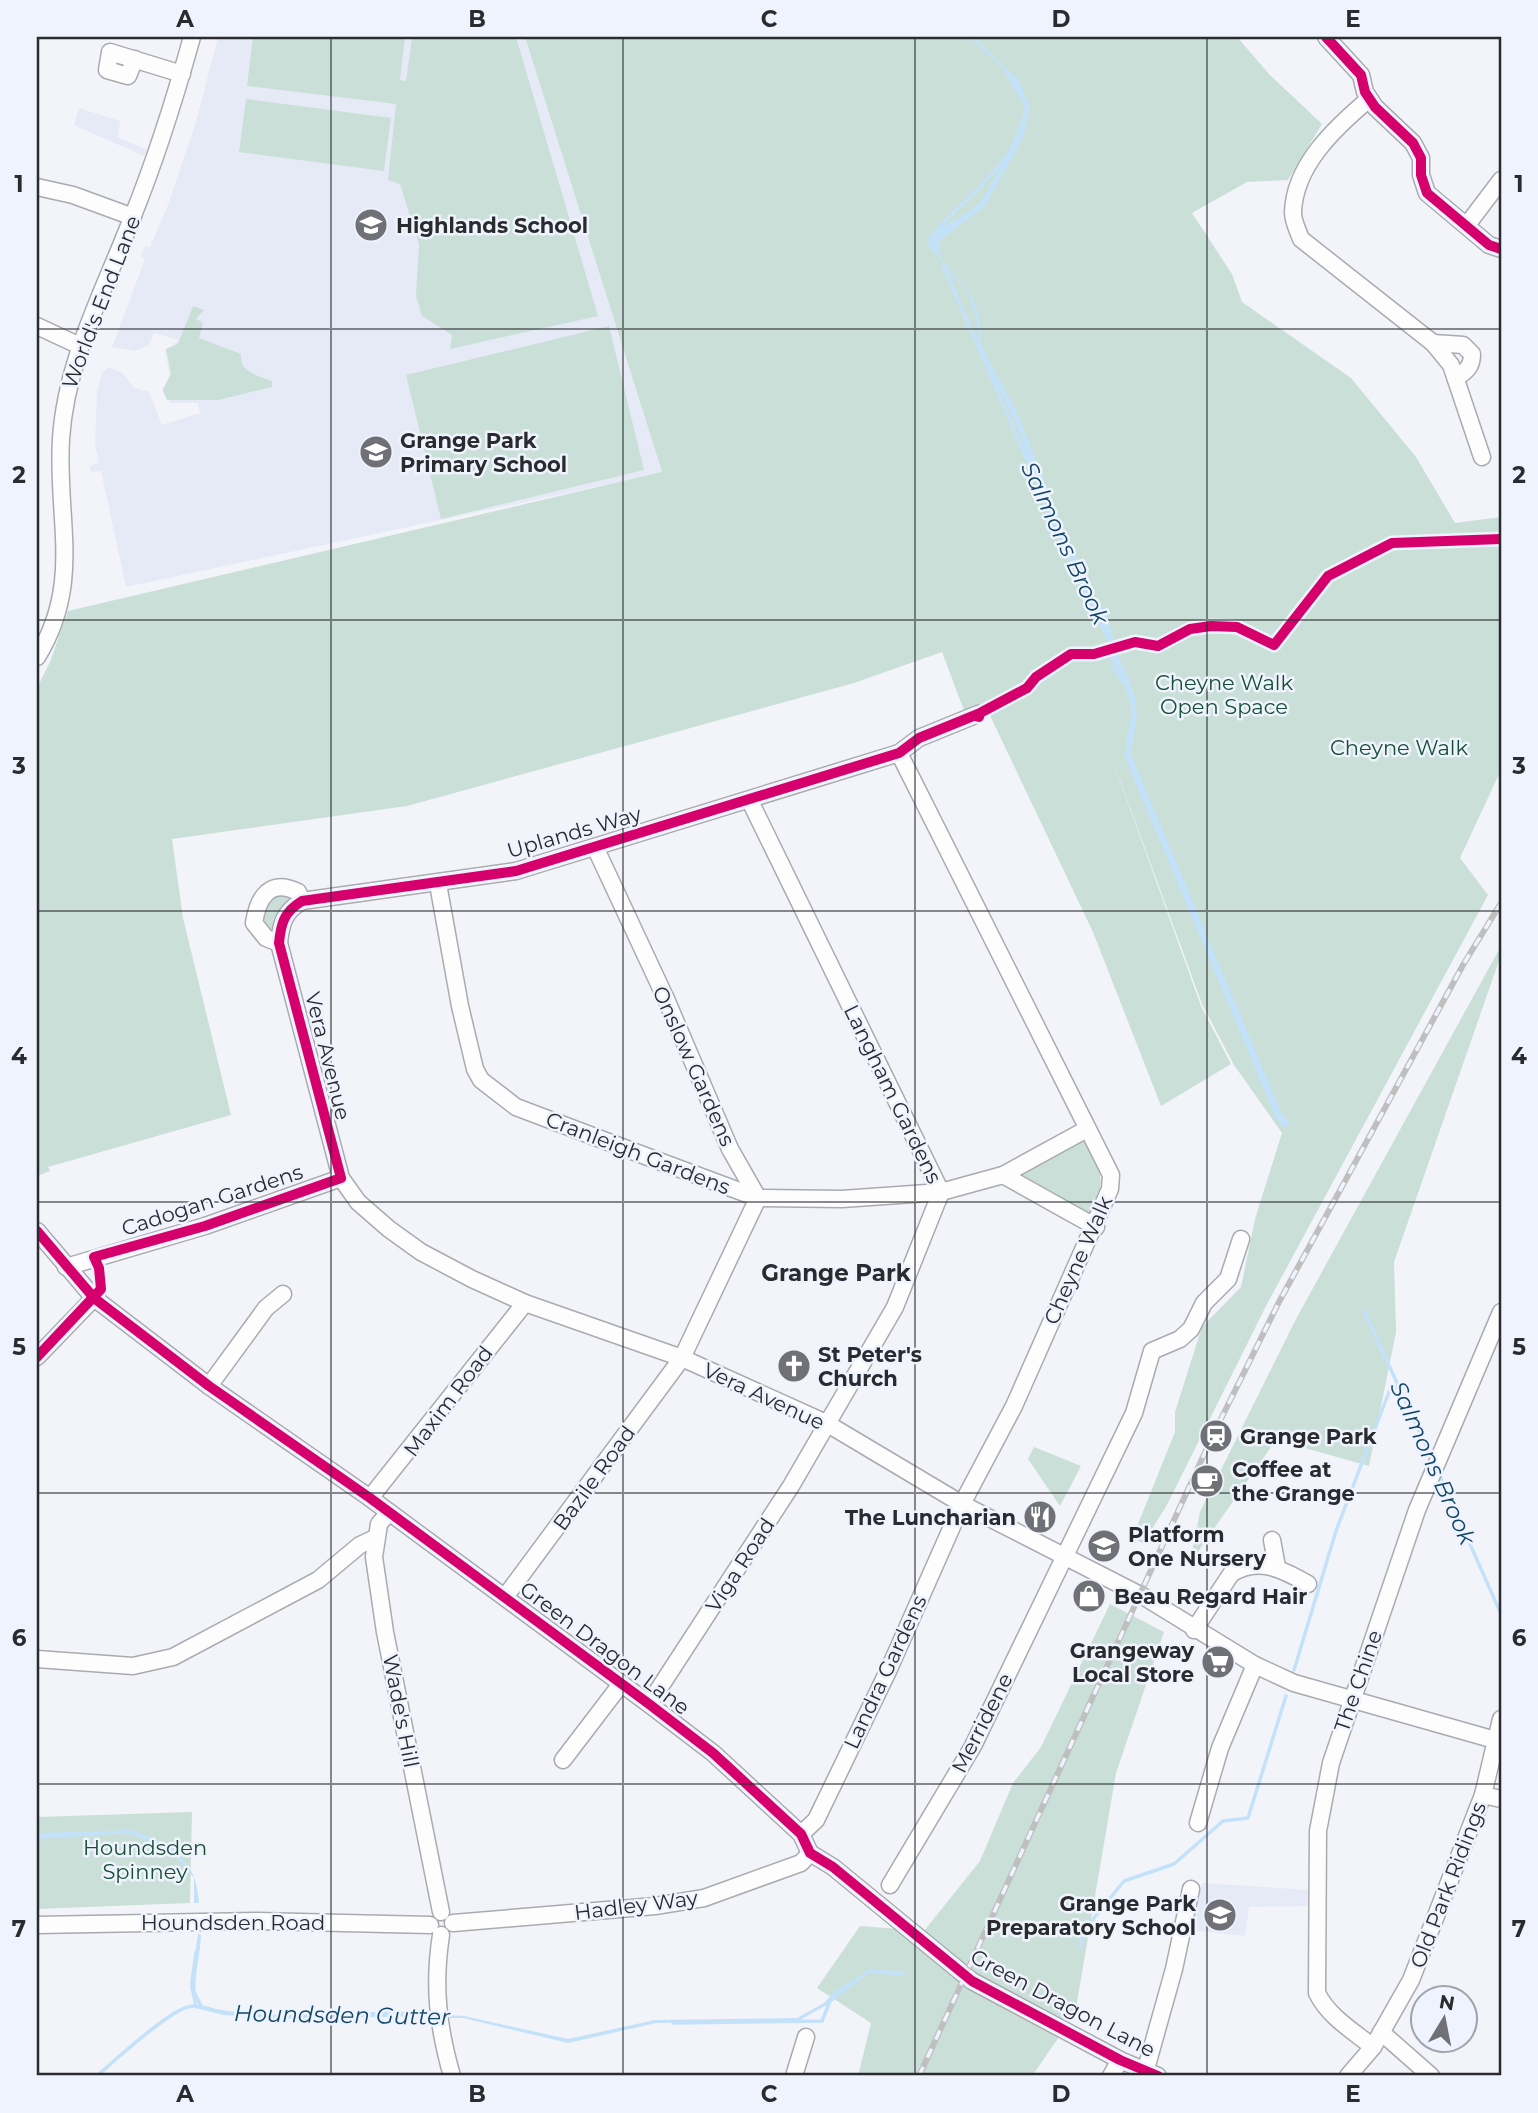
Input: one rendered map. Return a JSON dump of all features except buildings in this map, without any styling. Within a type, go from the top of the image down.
[{"type":"street","name":"World's End Lane","points":[[37,657],[51,630],[66,575],[59,477],[66,388],[80,346],[133,217],[192,37]]},
{"type":"street","points":[[1326,37],[1361,75],[1369,99],[1413,143],[1421,158],[1421,174],[1427,193],[1489,245],[1501,249]]},
{"type":"street","points":[[135,59],[182,74]]},
{"type":"street","points":[[1369,99],[1331,133],[1316,153],[1302,180],[1293,216],[1301,239],[1433,343],[1457,377],[1482,457]]},
{"type":"street","points":[[1468,225],[1501,180]]},
{"type":"street","points":[[37,187],[74,195],[133,217]]},
{"type":"street","points":[[37,326],[80,346]]},
{"type":"street","points":[[1433,343],[1463,345],[1472,354],[1472,361],[1466,371],[1457,377]]},
{"type":"street","name":"Uplands Way","points":[[302,901],[516,871],[899,753],[913,741],[978,714]]},
{"type":"street","name":"Cheyne Walk","points":[[899,753],[1111,1175],[1110,1189],[1096,1227],[1032,1361],[1014,1406],[962,1504]]},
{"type":"street","name":"Langham Gardens","points":[[750,801],[941,1192],[895,1307],[826,1423]]},
{"type":"street","name":"Onslow Gardens","points":[[595,847],[666,999],[730,1149],[758,1198]]},
{"type":"street","name":"Cranleigh Gardens","points":[[438,884],[475,1069],[492,1091],[516,1107],[758,1198],[842,1199],[941,1192],[1003,1175],[1087,1129]]},
{"type":"street","points":[[277,887],[298,892],[302,901],[288,910],[281,926],[279,943],[266,938],[254,923],[257,904],[265,891],[277,887]]},
{"type":"street","name":"Vera Avenue","points":[[279,943],[341,1178],[358,1202],[421,1252],[525,1303],[682,1358],[826,1423],[962,1504],[1146,1598],[1194,1630],[1255,1665],[1294,1683],[1495,1740]]},
{"type":"street","points":[[1003,1175],[1096,1227]]},
{"type":"street","name":"Cadogan Gardens","points":[[66,1267],[205,1226],[341,1178]]},
{"type":"street","points":[[682,1358],[758,1198]]},
{"type":"street","name":"Green Dragon Lane","points":[[37,1231],[94,1298],[209,1386],[370,1498],[713,1753],[801,1835],[810,1853],[833,1867],[972,1981],[1120,2060],[1152,2073]]},
{"type":"street","name":"Merridene","points":[[890,1885],[973,1746],[1134,1413],[1152,1351],[1180,1339],[1191,1329],[1204,1303],[1228,1279],[1241,1239]]},
{"type":"street","points":[[209,1386],[266,1308],[283,1294]]},
{"type":"street","points":[[37,1357],[94,1298]]},
{"type":"street","name":"Maxim Road","points":[[370,1498],[525,1303]]},
{"type":"street","name":"The Chine","points":[[1373,2047],[1322,2004],[1315,1982],[1318,1831],[1331,1763],[1351,1699],[1428,1482],[1501,1312]]},
{"type":"street","name":"Bazile Road","points":[[505,1597],[682,1358]]},
{"type":"street","name":"Viga Road","points":[[649,1704],[791,1486],[826,1423]]},
{"type":"street","name":"Landra Gardens","points":[[801,1835],[816,1820],[889,1669],[962,1504]]},
{"type":"street","points":[[37,1659],[133,1666],[173,1657],[318,1580],[360,1545],[375,1538],[379,1524],[389,1512]]},
{"type":"street","name":"Wade's Hill","points":[[375,1538],[374,1557],[385,1632],[441,1924],[437,2007],[439,2030],[452,2076]]},
{"type":"street","points":[[1272,1540],[1277,1567]]},
{"type":"street","points":[[1194,1630],[1231,1574],[1245,1567],[1277,1567],[1308,1584]]},
{"type":"street","points":[[1198,1823],[1220,1748],[1255,1665]]},
{"type":"street","points":[[563,1760],[621,1684]]},
{"type":"street","name":"Old Park Ridings","points":[[1348,2076],[1373,2047],[1411,1980],[1484,1791],[1501,1719]]},
{"type":"street","points":[[1484,1791],[1501,1799]]},
{"type":"street","name":"Hadley Way","points":[[441,1924],[655,1906],[704,1898],[801,1863],[810,1853]]},
{"type":"street","points":[[1152,2073],[1191,1889]]},
{"type":"street","name":"Houndsden Road","points":[[37,1925],[232,1921],[441,1924]]},
{"type":"street","points":[[1381,2032],[1431,2076]]},
{"type":"street","points":[[794,2076],[806,2037]]},
{"type":"street","points":[[1111,2076],[1120,2060]]},
{"type":"shaded area","name":"Highlands School","points":[[218,37],[525,37],[662,473],[126,587],[101,471],[91,472],[90,466],[99,463],[95,444],[97,392],[102,373],[109,367],[122,373],[135,388],[149,392],[162,425],[200,413],[198,403],[170,403],[162,390],[170,376],[165,351],[179,340],[154,333],[149,345],[135,351],[112,347],[145,259],[141,256],[145,246],[150,247],[168,205],[196,122]]},
{"type":"shaded area","points":[[79,108],[120,121],[118,137],[147,150],[144,156],[74,125]]},
{"type":"shaded area","name":"Grange Park Preparatory School","points":[[1202,1883],[1310,1890],[1310,1906],[1249,1907],[1245,1936],[1189,1930]]},
{"type":"green space","points":[[253,37],[405,37],[400,80],[406,81],[412,37],[516,37],[598,316],[450,349],[452,335],[422,316],[416,296],[419,244],[400,184],[388,180],[396,104],[247,86]]},
{"type":"green space","name":"Cheyne Walk Open Space","points":[[525,37],[1237,37],[1270,75],[1322,124],[1288,180],[1247,182],[1192,213],[1232,274],[1242,302],[1351,378],[1416,457],[1455,523],[1501,517],[1501,770],[1460,858],[1488,895],[1266,1306],[1167,1505],[1143,1543],[1132,1539],[1175,1432],[1175,1412],[1202,1327],[1241,1287],[1255,1219],[1282,1133],[1234,1065],[1202,1004],[1105,739],[1201,1006],[1231,1064],[1161,1106],[1093,932],[985,705],[965,713],[942,652],[854,683],[407,806],[172,839],[183,918],[231,1115],[48,1167],[50,1171],[37,1176],[37,688],[50,662],[68,611],[662,472]]},
{"type":"green space","points":[[246,99],[391,118],[384,171],[239,152]]},
{"type":"green space","points":[[193,306],[204,310],[196,319],[203,323],[199,338],[241,354],[246,369],[272,381],[272,387],[218,400],[167,400],[163,390],[171,373],[166,349],[178,344]]},
{"type":"green space","points":[[609,326],[644,470],[441,519],[406,375]]},
{"type":"green space","points":[[267,895],[297,895],[274,918],[271,932],[265,929],[259,912]]},
{"type":"green space","points":[[1501,946],[1501,955],[1394,1262],[1396,1332],[1369,1466],[1276,1440],[1190,1563],[1200,1512],[1296,1319]]},
{"type":"green space","points":[[1084,1138],[1099,1169],[1100,1177],[1099,1195],[1091,1218],[1018,1175]]},
{"type":"green space","points":[[1034,1447],[1081,1466],[1060,1506],[1028,1459]]},
{"type":"green space","points":[[1110,1604],[1164,1632],[1116,1773],[1075,2014],[1032,2076],[858,2076],[871,2023],[817,1988],[860,1926],[924,1931],[980,1861],[1013,1783],[1041,1747]]},
{"type":"green space","name":"Houndsden Spinney","points":[[192,1812],[190,1903],[37,1909],[37,1817]]},
{"type":"water","points":[[969,37],[974,37],[1019,81],[1030,107],[1023,138],[985,206],[940,240],[939,255],[973,298],[980,320],[981,345],[1016,410],[1089,591],[1108,615],[1114,643],[1109,645],[1039,494],[1020,432],[979,345],[976,318],[969,295],[930,247],[938,232],[971,211],[983,197],[1012,143],[1025,107],[1001,66]]},
{"type":"water","points":[[1117,653],[1133,691],[1137,712],[1130,752],[1282,1114],[1290,1123],[1285,1128],[1277,1121],[1124,755],[1131,713],[1127,693],[1113,655]]},
{"type":"water","points":[[131,1830],[179,1855],[193,1874],[197,1887],[199,1903],[194,1903],[194,1878],[171,1851],[130,1833],[37,1839],[38,1833]]},
{"type":"water","points":[[198,1934],[201,1935],[196,1979],[197,2005],[254,2014],[425,2012],[425,2016],[280,2019],[224,2015],[195,2008],[190,1987]]},
{"type":"water","points":[[869,1970],[905,1971],[905,1976],[869,1973],[830,2003],[800,2020],[656,2023],[568,2043],[463,2018],[449,2018],[449,2015],[464,2016],[568,2039],[655,2020],[797,2018],[824,2003],[835,1991]]},
{"type":"waterway","name":"Salmons Brook","points":[[931,247],[930,239],[939,228],[1005,158]]},
{"type":"waterway","name":"Salmons Brook","points":[[943,265],[1034,476]]},
{"type":"waterway","name":"Salmons Brook","points":[[1109,642],[1114,668],[1124,683]]},
{"type":"waterway","name":"Salmons Brook","points":[[1128,742],[1134,712]]},
{"type":"waterway","name":"Salmons Brook","points":[[1364,1311],[1432,1459]]},
{"type":"waterway","name":"Houndsden Gutter","points":[[1294,1670],[1336,1531],[1389,1392],[1399,1385]]},
{"type":"waterway","name":"Salmons Brook","points":[[1438,1472],[1501,1614]]},
{"type":"waterway","name":"Houndsden Gutter","points":[[1080,1948],[1086,1928],[1124,1881],[1174,1864],[1223,1821],[1248,1818],[1286,1696]]},
{"type":"waterway","name":"Houndsden Gutter","points":[[126,1830],[173,1848],[182,1860]]},
{"type":"waterway","name":"Houndsden Gutter","points":[[192,1982],[196,1952]]},
{"type":"waterway","name":"Houndsden Gutter","points":[[194,1992],[201,2006]]},
{"type":"waterway","name":"Houndsden Gutter","points":[[673,2023],[822,2021],[830,2001]]},
{"type":"waterway","points":[[97,2076],[140,2039],[176,2013],[192,2006],[213,2010]]},
{"type":"railway","points":[[919,2076],[1213,1435],[1279,1302],[1463,965],[1501,903]]},
{"type":"cycle path","points":[[1326,37],[1361,75],[1365,92],[1375,107],[1413,143],[1421,158],[1421,175],[1427,193],[1489,245],[1501,249]]},
{"type":"cycle path","points":[[975,716],[979,717],[980,713],[1027,688],[1036,677],[1071,654],[1094,654],[1135,642],[1158,646],[1190,629],[1211,626],[1237,627],[1274,645],[1328,576],[1392,543],[1501,539]]},
{"type":"cycle path","points":[[37,1357],[101,1289],[99,1268],[94,1257],[205,1226],[341,1178],[279,943],[284,919],[296,905],[302,901],[516,871],[899,753],[919,738],[978,714]]},
{"type":"cycle path","points":[[37,1231],[94,1298],[209,1386],[370,1498],[713,1753],[801,1834],[810,1853],[833,1867],[972,1981],[1120,2060],[1158,2076]]},
{"type":"place","name":"Highlands School","points":[[371,225]]},
{"type":"place","name":"Grange Park Primary School","points":[[376,452]]},
{"type":"place","name":"St Peter's Church","points":[[794,1366]]},
{"type":"place","name":"Grange Park","points":[[1216,1436]]},
{"type":"place","name":"Coffee at the Grange","points":[[1207,1481]]},
{"type":"place","name":"The Luncharian","points":[[1040,1517]]},
{"type":"place","name":"Platform One Nursery","points":[[1104,1546]]},
{"type":"place","name":"Beau Regard Hair","points":[[1089,1596]]},
{"type":"place","name":"Grangeway Local Store","points":[[1218,1662]]},
{"type":"place","name":"Grange Park Preparatory School","points":[[1220,1915]]},
{"type":"district","name":"Grange Park","points":[[836,1273]]}]
